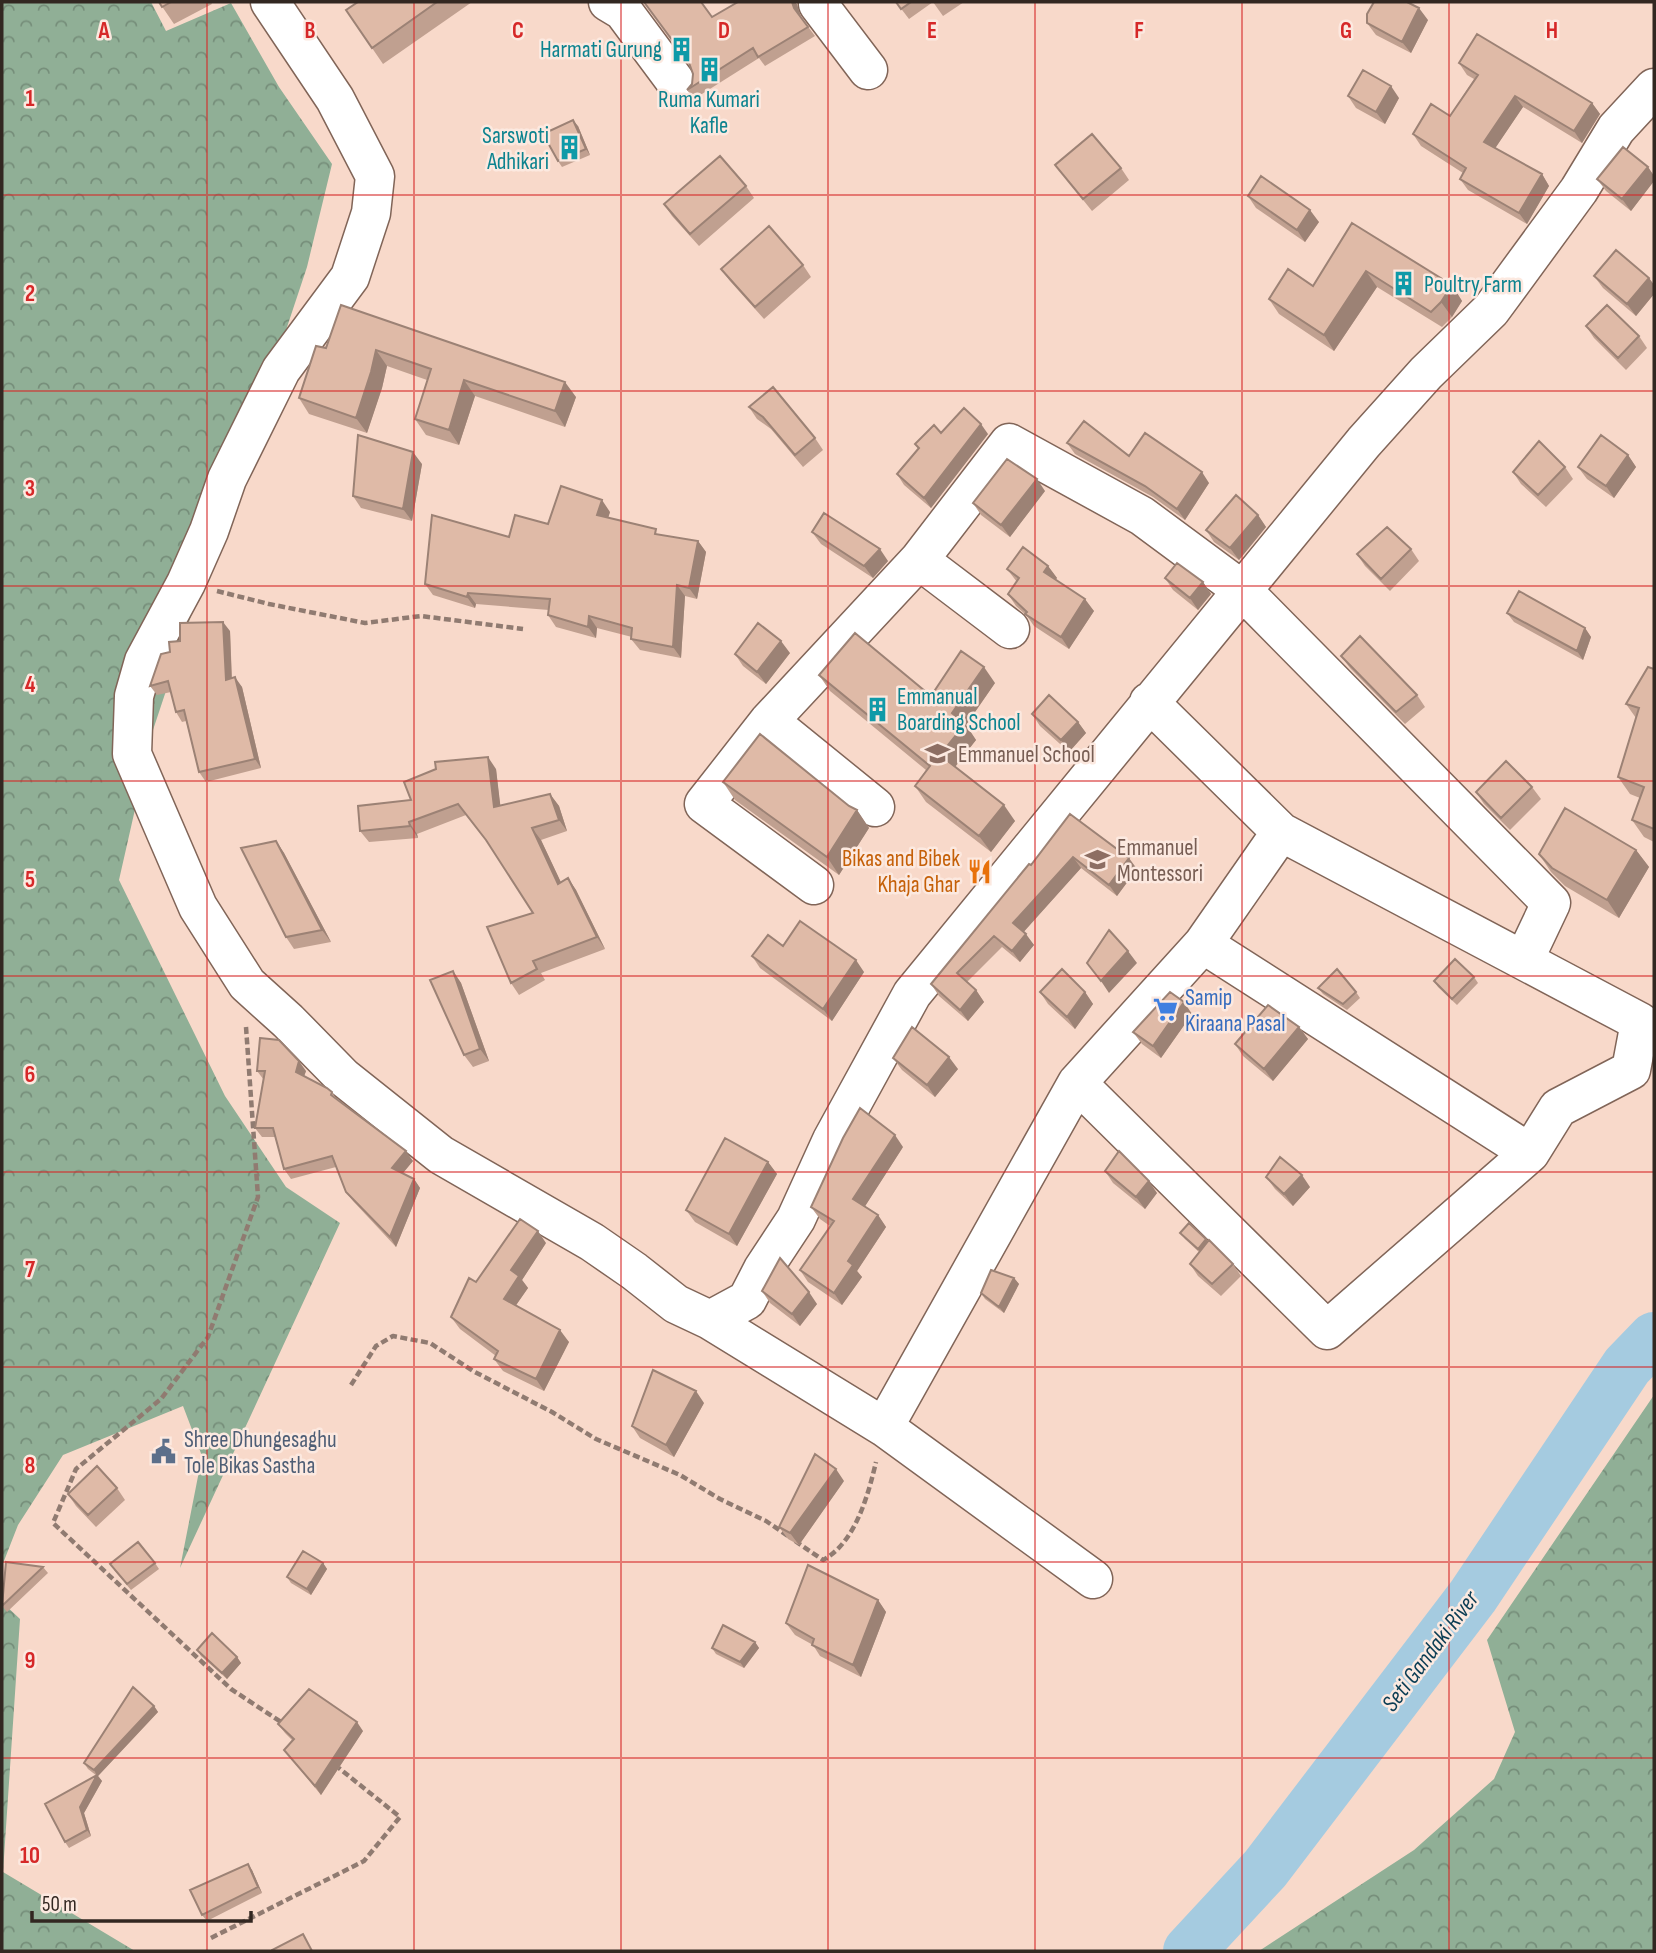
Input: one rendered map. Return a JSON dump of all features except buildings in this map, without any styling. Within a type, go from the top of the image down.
[{"type":"street","points":[[608,2],[623,11],[678,85]]},
{"type":"street","points":[[819,3],[868,71]]},
{"type":"street","points":[[271,8],[335,99],[375,176],[371,213],[350,277],[281,370],[227,479],[209,531],[186,583],[144,661],[134,696],[132,754],[198,907],[247,984],[343,1077],[441,1155],[592,1242],[676,1304],[710,1320],[884,1427],[1093,1578]]},
{"type":"street","points":[[710,1320],[747,1300],[763,1269],[796,1219],[832,1140],[912,994],[1364,442],[1426,373],[1491,310],[1579,190],[1616,130],[1654,88]]},
{"type":"street","points":[[814,885],[704,804],[769,721],[919,560],[1009,443],[1142,516],[1242,590],[1551,903],[1524,960]]},
{"type":"street","points":[[919,560],[1010,629]]},
{"type":"street","points":[[1077,1083],[1327,1330],[1530,1153],[1558,1108],[1631,1070],[1640,1022],[1281,832],[1149,702]]},
{"type":"street","points":[[769,721],[875,807]]},
{"type":"street","points":[[884,1427],[1077,1083],[1203,944],[1281,832]]},
{"type":"street","points":[[1203,944],[1530,1153]]},
{"type":"path","points":[[186,583],[269,604],[365,623],[421,616],[523,629]]},
{"type":"path","points":[[247,984],[244,1004],[258,1197],[208,1337],[161,1399],[76,1469],[53,1523],[231,1689],[290,1728]]},
{"type":"path","points":[[351,1385],[376,1346],[393,1336],[430,1343],[473,1371],[552,1412],[596,1439],[680,1475],[720,1499],[766,1521],[823,1560],[837,1553],[856,1523],[871,1484],[884,1427]]},
{"type":"path","points":[[211,1938],[364,1861],[400,1817],[328,1759]]},
{"type":"green space","points":[[2,2],[151,2],[166,31],[231,3],[279,87],[332,164],[307,267],[153,730],[119,880],[225,1096],[286,1187],[340,1223],[180,1568],[202,1456],[183,1406],[63,1455],[18,1525],[2,1566]]},
{"type":"green space","points":[[1654,1395],[1653,1951],[1259,1951],[1414,1850],[1494,1779],[1515,1732],[1487,1640]]},
{"type":"green space","points":[[2,1602],[20,1619],[3,1872],[135,1951],[2,1951]]},
{"type":"waterway","name":"Seti Gandaki River","points":[[1189,1951],[1265,1869],[1473,1596],[1627,1366],[1654,1338]]},
{"type":"place","name":"Harmati Gurung","points":[[682,49]]},
{"type":"place","name":"Ruma Kumari Kafle","points":[[709,69]]},
{"type":"place","name":"Sarswoti Adhikari","points":[[569,148]]},
{"type":"place","name":"Poultry Farm","points":[[1404,284]]},
{"type":"place","name":"Emmanual Boarding School","points":[[877,709]]},
{"type":"place","name":"Emmanuel School","points":[[938,754]]},
{"type":"place","name":"Emmanuel Montessori","points":[[1097,860]]},
{"type":"place","name":"Bikas and Bibek Khaja Ghar","points":[[980,871]]},
{"type":"place","name":"Samip Kiraana Pasal","points":[[1165,1010]]},
{"type":"place","name":"Shree Dhungesaghu Tole Bikas Sastha","points":[[164,1452]]}]
